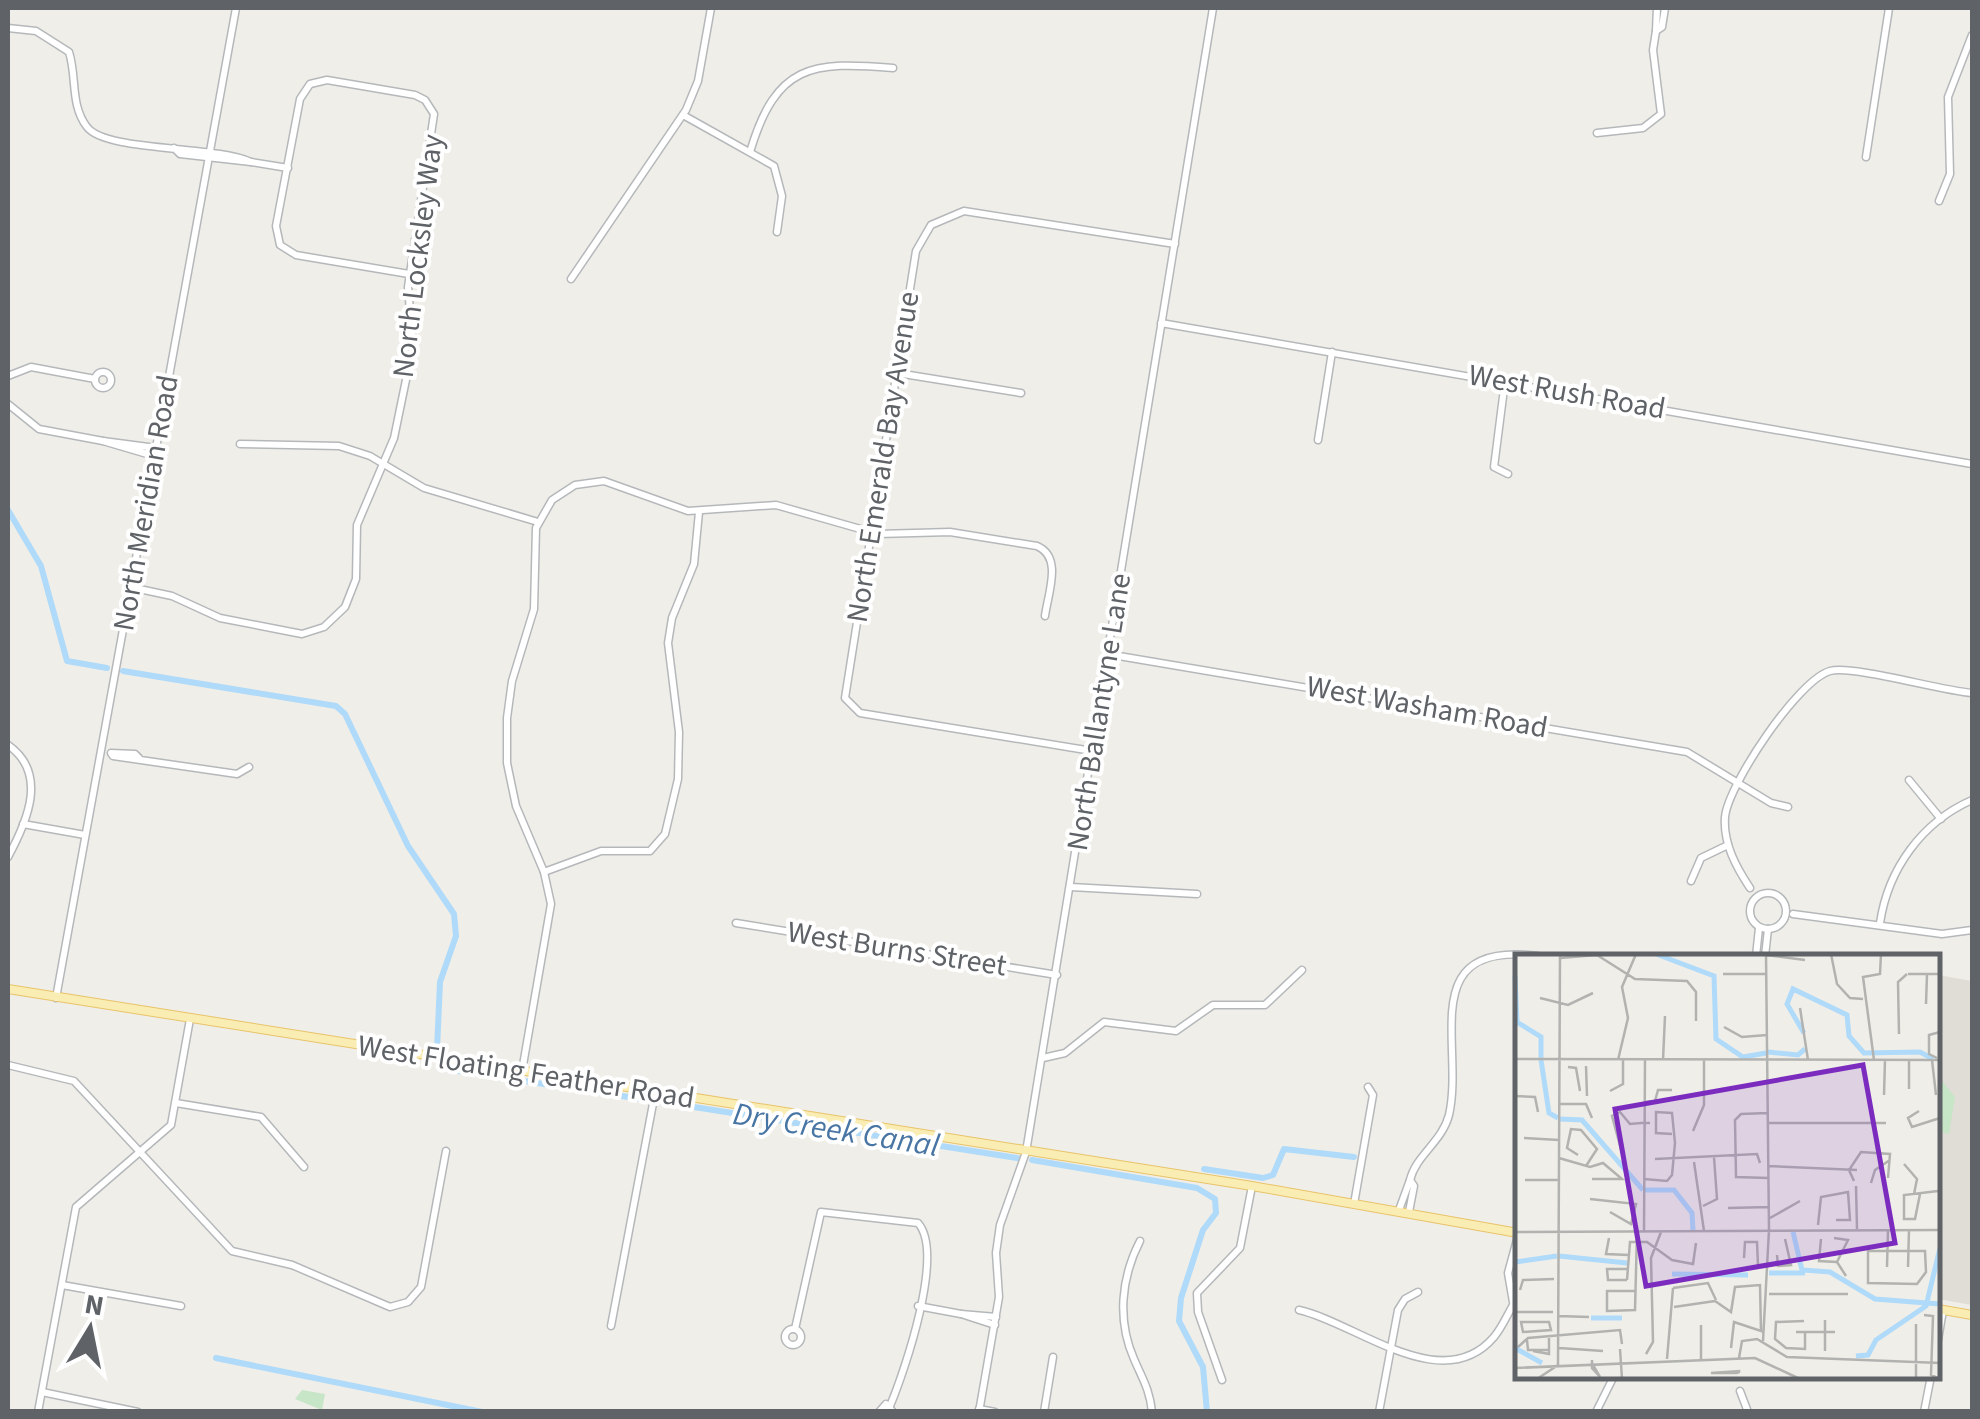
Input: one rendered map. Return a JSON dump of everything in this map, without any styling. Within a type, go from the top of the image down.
[{"type":"main road","name":"West Floating Feather Road","points":[[8,989],[1252,1186],[1515,1234]]},
{"type":"main road","points":[[1940,1310],[1972,1316]]},
{"type":"street","name":"North Meridian Road","points":[[56,998],[236,8]]},
{"type":"street","points":[[571,279],[683,115],[698,80],[711,8]]},
{"type":"street","name":"North Ballantyne Lane","points":[[979,1410],[995,1321],[1000,1225],[1026,1152],[1043,1058],[1213,8]]},
{"type":"street","points":[[1597,133],[1643,128],[1661,114],[1652,50],[1657,8]]},
{"type":"street","points":[[1656,32],[1662,27],[1665,8]]},
{"type":"street","points":[[1866,157],[1890,8]]},
{"type":"street","points":[[8,28],[36,31],[62,44],[73,64],[77,107],[86,127],[98,138],[174,148],[180,154],[288,168],[276,226],[280,245],[296,255],[410,274]]},
{"type":"street","points":[[1939,202],[1950,174],[1948,96],[1972,35]]},
{"type":"street","points":[[750,152],[760,124],[800,74],[832,63],[893,68]]},
{"type":"street","name":"North Locksley Way","points":[[130,588],[172,596],[220,618],[302,634],[324,627],[352,594],[358,524],[395,435],[413,346],[410,274],[435,122],[432,106],[413,95],[328,80],[310,84],[300,99],[288,168]]},
{"type":"street","points":[[683,115],[770,161],[778,173],[782,196],[777,232]]},
{"type":"street","name":"North Emerald Bay Avenue","points":[[1092,751],[860,714],[848,704],[845,692],[896,373],[916,251],[926,231],[940,218],[972,210],[1175,244]]},
{"type":"street","name":"West Rush Road","points":[[1161,324],[1505,380],[1972,464]]},
{"type":"street","points":[[1318,440],[1332,352]]},
{"type":"street","points":[[8,376],[31,367],[95,379]]},
{"type":"street","points":[[896,373],[1021,393]]},
{"type":"street","points":[[1505,380],[1494,466],[1508,474]]},
{"type":"street","points":[[8,404],[38,429],[155,452]]},
{"type":"street","points":[[240,444],[329,444],[384,464],[424,488],[486,503],[538,522]]},
{"type":"street","points":[[522,1072],[551,920],[544,872],[516,806],[506,740],[512,681],[534,609],[538,522],[559,494],[593,481],[615,484],[676,508],[700,512],[761,505],[792,507],[871,533],[950,532],[1046,550],[1053,562],[1045,616]]},
{"type":"street","points":[[544,872],[601,851],[650,850],[662,840],[680,756],[668,644],[672,618],[694,564],[700,512]]},
{"type":"street","name":"West Washam Road","points":[[1108,654],[1687,752],[1771,802],[1788,807]]},
{"type":"street","points":[[1768,929],[1751,918],[1750,888],[1728,845],[1726,808],[1738,782],[1801,689],[1819,675],[1846,669],[1934,690],[1972,693]]},
{"type":"street","points":[[8,745],[27,760],[32,771],[23,824],[8,857]]},
{"type":"street","points":[[100,751],[136,754],[139,758],[236,774],[249,767]]},
{"type":"street","points":[[1909,780],[1942,819]]},
{"type":"street","points":[[1880,923],[1883,901],[1896,870],[1942,819],[1972,800]]},
{"type":"street","points":[[23,824],[86,836]]},
{"type":"street","points":[[1690,881],[1701,858],[1728,845]]},
{"type":"street","points":[[1072,887],[1196,894]]},
{"type":"street","points":[[1750,888],[1776,895],[1793,914]]},
{"type":"street","points":[[1751,904],[1762,894]]},
{"type":"street","points":[[1784,918],[1785,907]]},
{"type":"street","points":[[1765,954],[1768,929],[1793,914],[1942,934],[1972,930]]},
{"type":"street","name":"West Burns Street","points":[[736,923],[1057,974]]},
{"type":"street","points":[[1756,954],[1759,926]]},
{"type":"street","points":[[1404,1211],[1414,1186],[1410,1180],[1446,1126],[1452,1082],[1452,996],[1458,982],[1479,962],[1497,955],[1515,955]]},
{"type":"street","points":[[1043,1058],[1065,1053],[1089,1030],[1104,1022],[1176,1031],[1213,1005],[1265,1005],[1302,970]]},
{"type":"street","points":[[38,1412],[76,1207],[168,1130],[190,1019]]},
{"type":"street","points":[[8,1066],[74,1081],[232,1251],[292,1265],[378,1304],[396,1306],[408,1302],[422,1281],[446,1151]]},
{"type":"street","points":[[1354,1204],[1373,1095],[1368,1086]]},
{"type":"street","points":[[610,1326],[655,1093]]},
{"type":"street","points":[[176,1103],[261,1117],[304,1167]]},
{"type":"street","points":[[1222,1380],[1198,1312],[1197,1293],[1240,1248],[1252,1186]]},
{"type":"street","points":[[795,1329],[822,1212],[909,1219],[925,1231],[930,1248],[909,1362],[892,1409],[882,1406],[880,1412]]},
{"type":"street","points":[[1140,1241],[1126,1276],[1124,1320],[1132,1356],[1150,1392],[1152,1412]]},
{"type":"street","points":[[1515,1249],[1507,1287],[1515,1300]]},
{"type":"street","points":[[62,1285],[181,1306]]},
{"type":"street","points":[[1379,1412],[1398,1310],[1405,1299],[1418,1292]]},
{"type":"street","points":[[1298,1310],[1391,1348],[1438,1360],[1473,1355],[1492,1340],[1515,1304]]},
{"type":"street","points":[[918,1306],[995,1321]]},
{"type":"street","points":[[1044,1412],[1052,1357]]},
{"type":"street","points":[[1596,1412],[1612,1379]]},
{"type":"street","points":[[1924,1412],[1930,1379]]},
{"type":"street","points":[[1740,1391],[1748,1412]]},
{"type":"street","points":[[42,1392],[138,1412]]},
{"type":"street","points":[[979,1410],[995,1412]]},
{"type":"shaded area","points":[[1940,975],[1972,981],[1972,1305],[1940,1299]]},
{"type":"green space","points":[[1940,1078],[1955,1097],[1949,1134],[1940,1132]]},
{"type":"green space","points":[[302,1390],[325,1394],[322,1410],[295,1399]]},
{"type":"waterway","name":"Dry Creek Canal","points":[[8,510],[41,566],[67,661],[107,668]]},
{"type":"waterway","name":"Dry Creek Canal","points":[[123,671],[336,706],[345,714],[408,846],[454,914],[456,936],[440,982],[437,1050]]},
{"type":"waterway","name":"Dry Creek Canal","points":[[439,1063],[439,1068],[648,1100]]},
{"type":"waterway","name":"Dry Creek Canal","points":[[656,1101],[1017,1158]]},
{"type":"waterway","points":[[1204,1169],[1263,1178],[1273,1175],[1284,1149],[1354,1157]]},
{"type":"waterway","name":"Dry Creek Canal","points":[[1032,1160],[1197,1188],[1215,1199],[1216,1213],[1203,1230],[1181,1298],[1179,1321],[1203,1367],[1207,1412]]},
{"type":"waterway","points":[[216,1358],[482,1412]]}]
